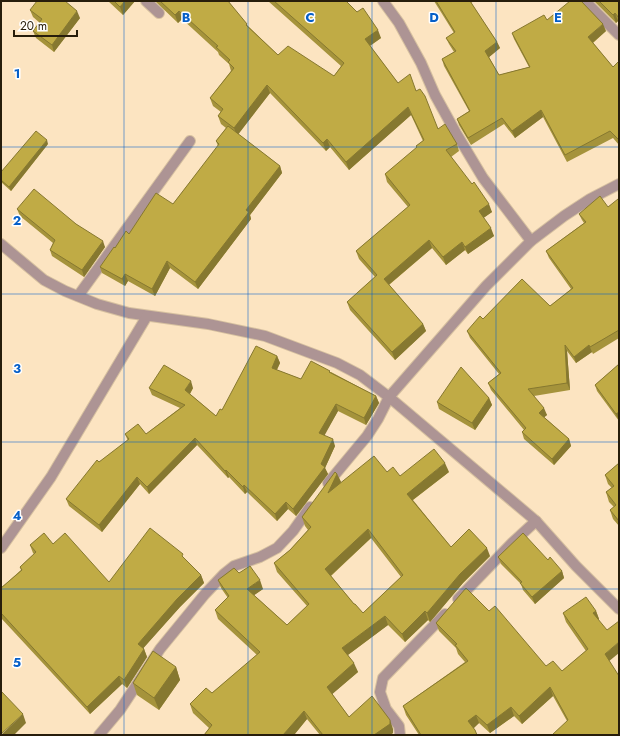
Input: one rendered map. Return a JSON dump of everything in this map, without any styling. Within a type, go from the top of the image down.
[{"type":"street","points":[[146,1],[159,14]]},
{"type":"street","points":[[383,1],[399,23],[418,56],[435,95],[483,178],[531,241]]},
{"type":"street","points":[[585,1],[619,35]]},
{"type":"street","points":[[78,296],[190,141]]},
{"type":"street","points":[[321,492],[367,436],[390,397],[486,286],[531,241],[564,216],[590,199],[619,184]]},
{"type":"street","points":[[1,244],[19,261],[44,280],[97,304],[129,313],[208,324],[265,336],[337,363],[360,375],[390,397],[536,521],[576,566],[619,609]]},
{"type":"street","points":[[1,548],[51,477],[147,316]]},
{"type":"street","points":[[99,735],[120,710],[160,649],[205,594],[234,566],[260,557],[277,548],[293,531],[314,501]]},
{"type":"street","points":[[400,735],[399,726],[386,709],[380,692],[383,678],[435,626],[468,587],[536,521]]},
{"type":"building","points":[[37,1],[65,1],[77,11],[52,45],[33,31],[42,19],[30,10]]},
{"type":"building","points":[[114,1],[125,1],[120,7]]},
{"type":"building","points":[[160,1],[228,1],[247,24],[246,25],[278,55],[288,46],[334,76],[344,63],[274,1],[346,1],[357,12],[363,8],[378,30],[365,39],[398,83],[410,74],[416,91],[420,89],[425,96],[438,129],[445,124],[457,144],[446,150],[472,184],[474,182],[489,204],[479,211],[491,228],[465,247],[462,242],[443,257],[429,240],[384,279],[423,324],[392,352],[347,302],[377,275],[356,251],[410,205],[385,174],[424,140],[408,107],[346,162],[327,139],[323,143],[267,85],[234,128],[218,116],[223,109],[210,98],[234,68],[228,62],[230,60],[216,47],[218,46],[179,11],[175,15]]},
{"type":"building","points":[[436,1],[470,1],[497,42],[485,51],[499,75],[530,67],[512,33],[544,15],[547,20],[570,1],[581,1],[603,24],[588,37],[613,67],[619,61],[619,140],[610,131],[565,155],[541,110],[512,131],[502,118],[468,138],[457,119],[470,111],[442,59],[456,51],[446,38],[455,32]]},
{"type":"building","points":[[599,1],[619,1],[619,18],[615,13],[613,15]]},
{"type":"building","points":[[228,126],[280,166],[246,210],[249,212],[195,282],[167,261],[152,289],[125,274],[122,279],[100,267],[126,231],[129,234],[156,193],[173,204],[219,144],[216,141]]},
{"type":"building","points":[[36,131],[47,140],[9,187],[1,180],[1,172]]},
{"type":"building","points":[[34,189],[76,224],[103,241],[82,270],[50,250],[55,240],[17,209]]},
{"type":"building","points":[[600,196],[608,207],[618,199],[619,200],[619,330],[590,347],[589,345],[574,357],[565,345],[567,383],[528,389],[544,408],[539,413],[569,439],[552,459],[522,432],[526,428],[488,383],[501,373],[467,331],[480,316],[483,319],[522,279],[550,306],[573,288],[546,251],[586,222],[579,214]]},
{"type":"building","points":[[256,346],[277,356],[272,368],[301,379],[311,361],[376,396],[364,418],[336,404],[319,433],[333,439],[321,464],[325,467],[293,509],[286,502],[275,514],[244,485],[243,487],[226,470],[225,471],[195,438],[147,487],[137,477],[99,525],[66,499],[97,460],[99,462],[129,439],[125,434],[138,424],[146,434],[185,405],[149,388],[164,365],[191,381],[185,390],[216,416],[220,409],[222,410]]},
{"type":"building","points":[[619,364],[619,412],[616,414],[595,385]]},
{"type":"building","points":[[461,367],[489,398],[472,423],[437,402]]},
{"type":"building","points":[[434,449],[445,463],[407,494],[451,547],[469,529],[487,548],[460,574],[427,613],[425,611],[402,634],[385,616],[342,648],[354,663],[327,687],[349,717],[372,696],[390,720],[390,724],[374,735],[323,735],[304,711],[283,735],[204,735],[212,725],[190,704],[206,688],[212,693],[260,652],[215,610],[229,596],[218,580],[234,568],[239,573],[250,566],[260,580],[247,589],[287,625],[309,604],[274,563],[290,550],[311,527],[302,517],[335,472],[337,474],[328,493],[374,456],[387,472],[393,467],[400,476]],"holes":[[[368,529],[403,575],[363,613],[325,569]]]},
{"type":"building","points":[[619,463],[619,521],[610,510],[616,505],[606,492],[614,486],[605,475]]},
{"type":"building","points":[[150,528],[183,554],[182,556],[201,575],[177,599],[138,644],[144,649],[124,680],[119,676],[87,707],[1,613],[1,588],[22,570],[20,567],[36,552],[30,545],[44,533],[53,544],[65,533],[109,582]]},
{"type":"building","points":[[523,533],[548,560],[550,557],[562,571],[532,597],[520,583],[522,582],[498,557]]},
{"type":"building","points":[[466,588],[489,611],[495,606],[546,666],[553,661],[562,671],[588,649],[563,613],[586,597],[596,611],[593,613],[607,630],[619,621],[619,642],[605,654],[619,676],[619,735],[552,735],[568,720],[550,687],[519,716],[511,707],[487,725],[476,715],[468,721],[477,735],[421,735],[403,706],[468,661],[455,645],[457,644],[436,623]]},
{"type":"building","points":[[153,651],[176,667],[154,698],[133,683]]},
{"type":"building","points":[[1,691],[23,714],[1,734]]}]
